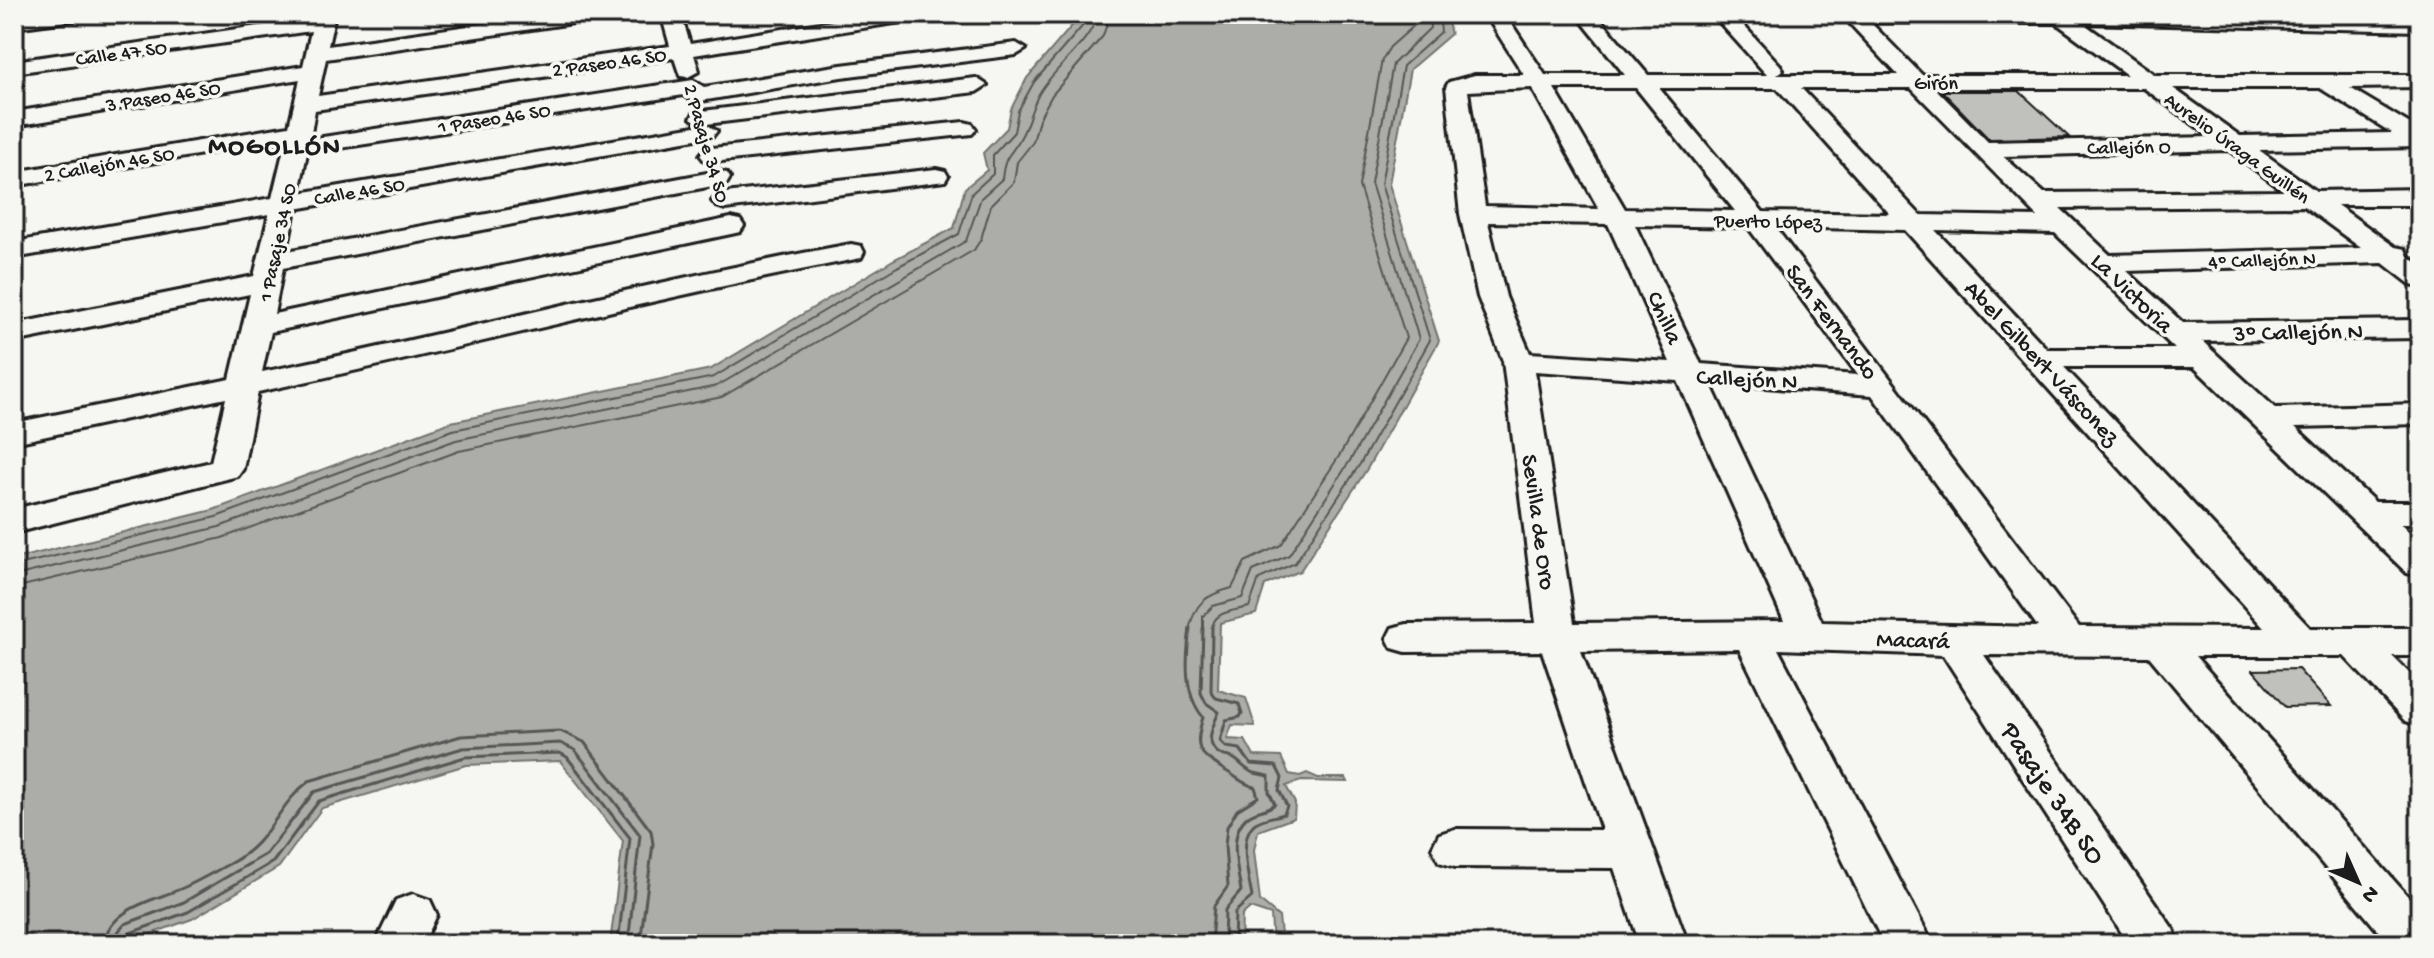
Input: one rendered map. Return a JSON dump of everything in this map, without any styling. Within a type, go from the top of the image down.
[{"type":"street","points":[[14,22],[75,14]]},
{"type":"street","name":"3 Paseo 46 SO","points":[[14,119],[314,62],[594,14]]},
{"type":"street","name":"2 Pasaje 34 SO","points":[[671,14],[744,272]]},
{"type":"street","name":"2 Paseo 46 SO","points":[[305,105],[913,14]]},
{"type":"street","name":"Chilla","points":[[1495,14],[1617,217],[1693,375],[1809,635]]},
{"type":"street","name":"San Fernando","points":[[1586,14],[1755,219],[2067,639]]},
{"type":"street","name":"Abel Gilbert Vásconez","points":[[1722,14],[2301,643]]},
{"type":"street","points":[[2410,14],[2420,22]]},
{"type":"street","points":[[1852,15],[2058,15],[2420,22]]},
{"type":"street","name":"La Victoria","points":[[1852,15],[1982,149],[2420,564]]},
{"type":"street","name":"Aurelio Úraga Guillén","points":[[2058,15],[2420,278]]},
{"type":"street","name":"1 Pasaje 34 SO","points":[[14,521],[226,469],[324,18]]},
{"type":"street","name":"Calle 47 SO","points":[[14,67],[324,18]]},
{"type":"street","points":[[258,326],[710,149],[841,71],[1016,49]]},
{"type":"street","name":"Girón","points":[[1463,80],[1467,83],[1535,76],[2139,75],[2420,68]]},
{"type":"street","points":[[2306,69],[2420,139]]},
{"type":"street","name":"Girón","points":[[2139,75],[2325,82],[2420,81]]},
{"type":"street","name":"Sevilla de Oro","points":[[1463,80],[1473,214],[1492,297],[1518,361],[1557,637],[1664,944]]},
{"type":"street","points":[[14,333],[270,272],[710,149],[976,85]]},
{"type":"street","points":[[710,149],[964,129]]},
{"type":"street","name":"Callejón O","points":[[1982,149],[2420,139]]},
{"type":"street","name":"1 Paseo 46 SO","points":[[297,140],[710,149]]},
{"type":"street","name":"2 Callejón 46 SO","points":[[14,179],[297,140]]},
{"type":"street","points":[[710,149],[936,176]]},
{"type":"street","name":"Calle 46 SO","points":[[14,250],[284,203],[710,149]]},
{"type":"street","points":[[2037,201],[2420,197]]},
{"type":"street","name":"Puerto López","points":[[1473,214],[2062,225]]},
{"type":"street","points":[[14,433],[438,345],[744,272],[851,252]]},
{"type":"street","name":"4º Callejón N","points":[[2104,263],[2420,255]]},
{"type":"street","name":"3º Callejón N","points":[[2176,332],[2420,329]]},
{"type":"street","points":[[2041,358],[2202,358]]},
{"type":"street","name":"Callejón N","points":[[1518,361],[1882,386]]},
{"type":"street","points":[[2266,418],[2420,414]]},
{"type":"street","points":[[2366,513],[2420,513]]},
{"type":"street","name":"Macará","points":[[1406,638],[1809,635],[1954,641],[2420,642]]},
{"type":"street","points":[[1752,636],[1909,944]]},
{"type":"street","name":"Pasaje 34B SO","points":[[1954,641],[2156,944]]},
{"type":"street","points":[[2159,641],[2419,944]]},
{"type":"street","points":[[2354,642],[2420,710]]},
{"type":"street","points":[[1455,848],[1632,849]]},
{"type":"water","points":[[1082,14],[1446,14],[1451,34],[1410,69],[1389,184],[1439,341],[1367,469],[1300,571],[1265,585],[1256,614],[1220,623],[1218,690],[1246,698],[1255,726],[1232,725],[1227,739],[1245,740],[1254,756],[1281,757],[1289,774],[1346,778],[1348,782],[1301,781],[1286,786],[1295,803],[1294,818],[1258,831],[1254,850],[1260,901],[1279,917],[1282,944],[1273,944],[1271,915],[1250,908],[1242,915],[1241,944],[610,944],[623,841],[560,761],[466,765],[322,808],[279,867],[192,919],[123,944],[14,944],[14,559],[213,510],[451,422],[711,369],[893,260],[954,228],[965,188],[987,170],[983,153],[1007,128],[1011,109],[1027,78]]},
{"type":"building","points":[[1942,91],[2019,91],[2069,137],[1989,139]]},
{"type":"building","points":[[2298,669],[2331,706],[2285,707],[2253,670]]},
{"type":"district","name":"MOGOLLÓN","points":[[275,144]]}]
